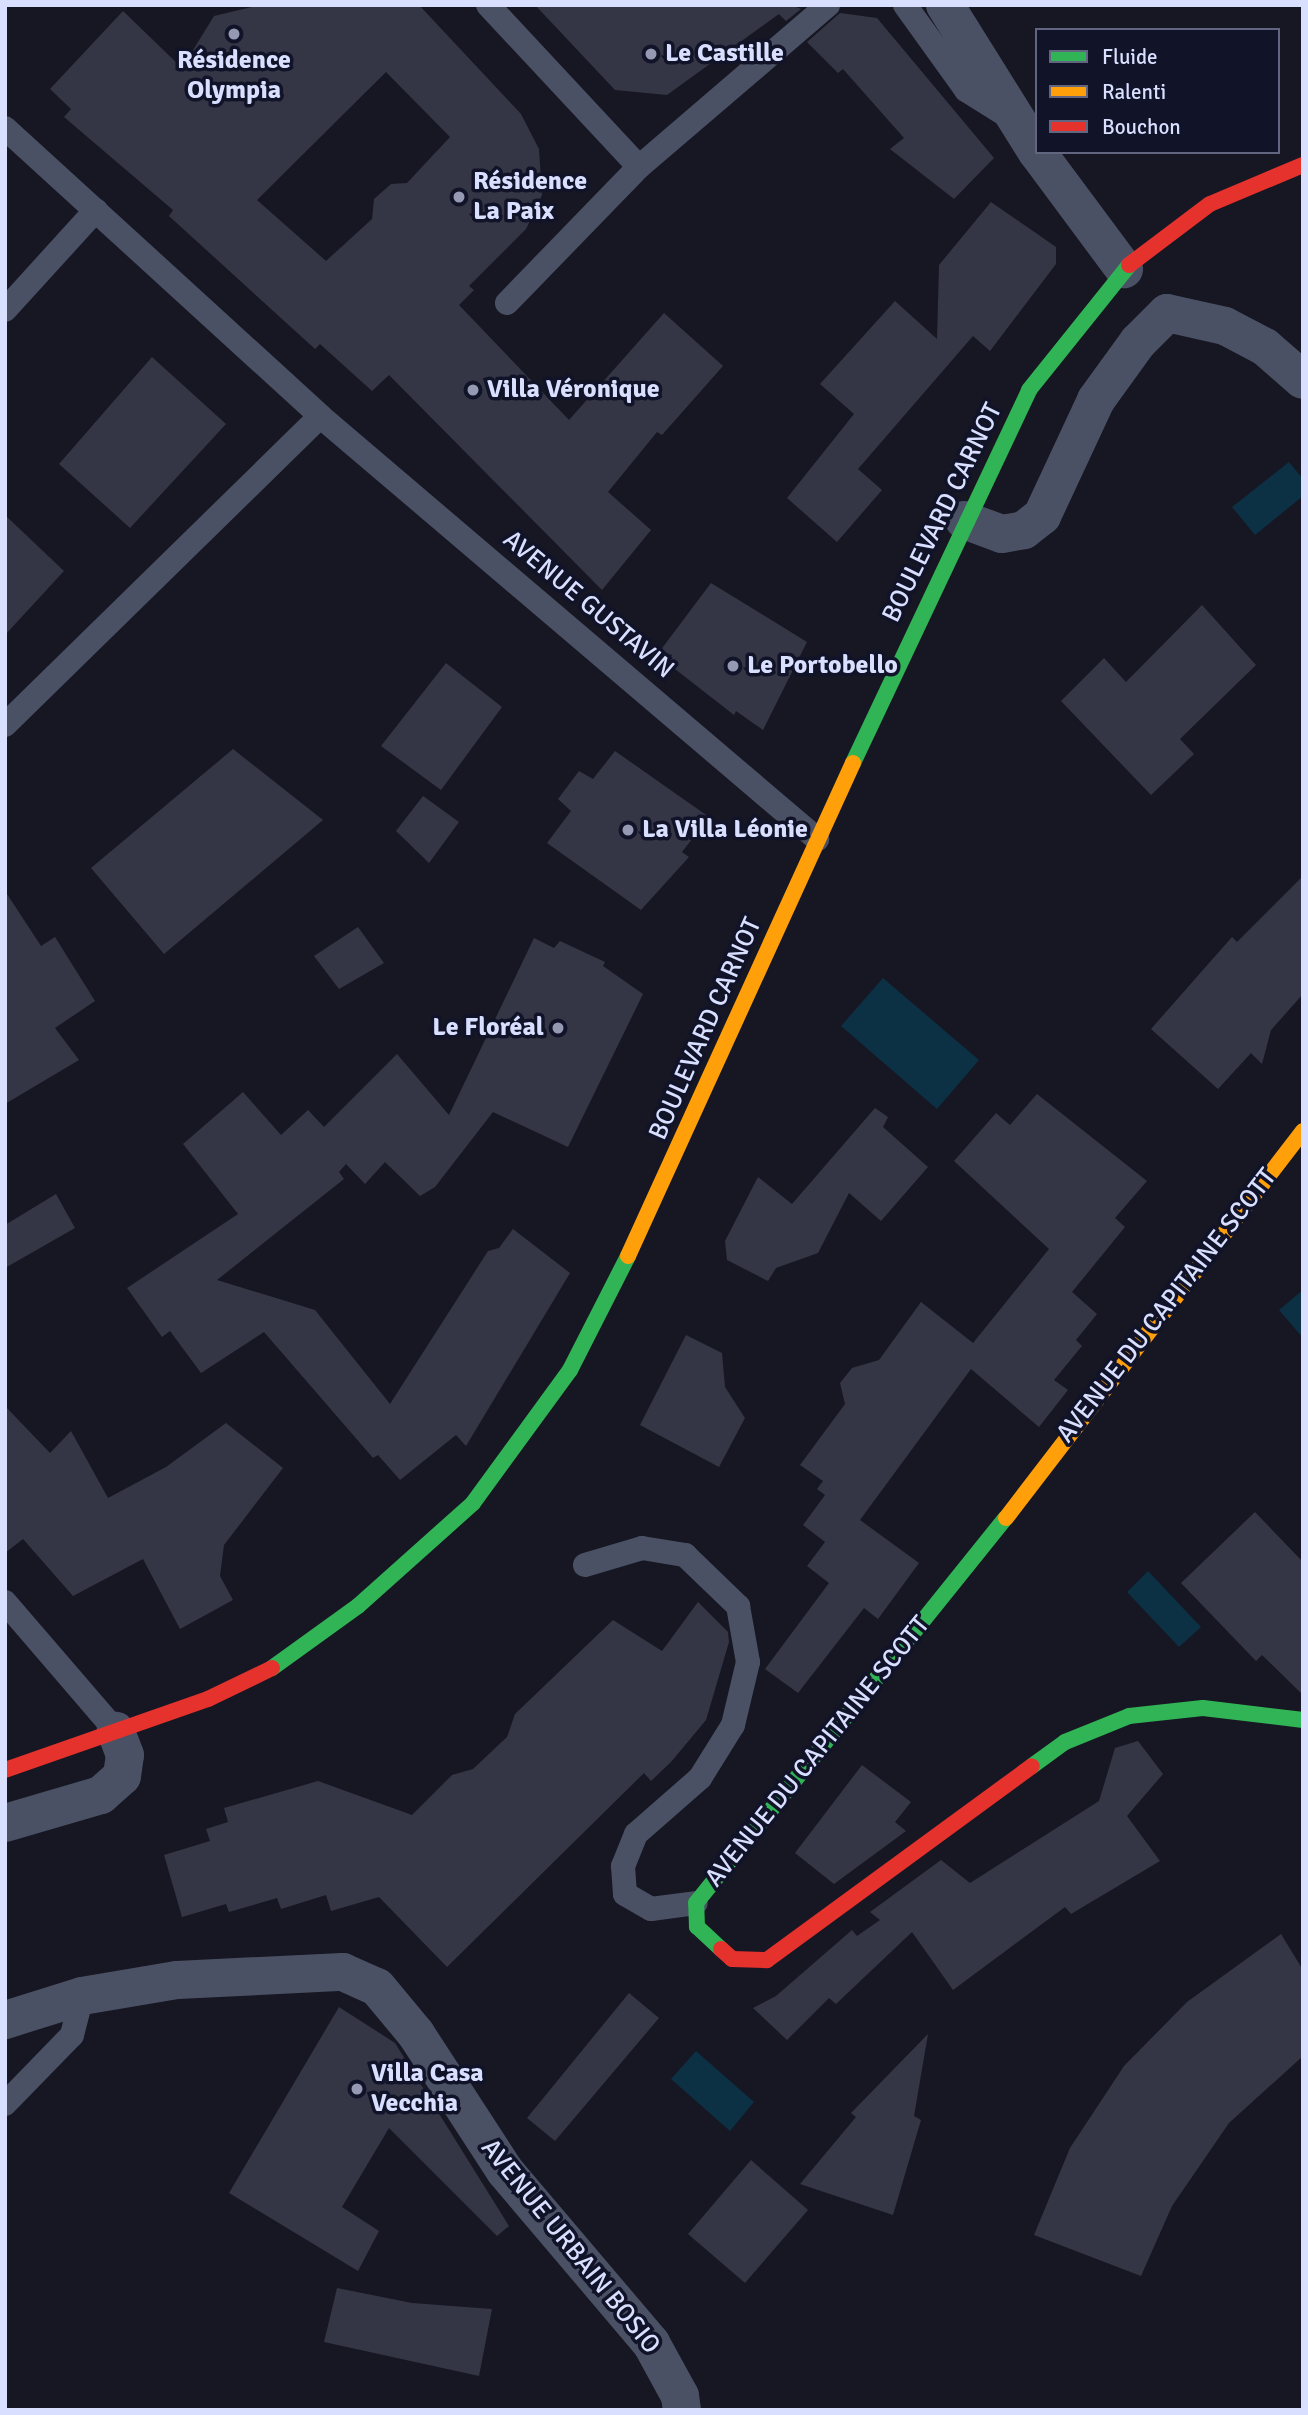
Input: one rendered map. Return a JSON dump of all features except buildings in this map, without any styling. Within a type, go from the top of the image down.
[{"type":"main road","name":"BOULEVARD CARNOT","points":[[5,1770],[208,1699],[267,1671],[415,1558],[473,1503],[519,1446],[570,1370],[613,1289],[964,520],[1029,390],[1125,269],[1210,204],[1303,165]]},
{"type":"main road","name":"AVENUE DU CAPITAINE SCOTT","points":[[1303,1131],[974,1559],[696,1903],[697,1927],[709,1943],[732,1959],[767,1960],[1065,1742],[1129,1716],[1203,1709],[1303,1720]]},
{"type":"street","points":[[945,5],[1012,119],[1035,149]]},
{"type":"street","points":[[1039,154],[1125,269]]},
{"type":"street","points":[[964,520],[1002,534],[1024,530],[1042,516],[1096,400],[1138,342],[1167,313],[1225,326],[1265,347],[1303,380]]},
{"type":"street","points":[[5,1824],[101,1795],[122,1776],[125,1755],[116,1731]]},
{"type":"street","name":"AVENUE URBAIN BOSIO","points":[[5,2020],[82,1996],[177,1980],[292,1971],[343,1972],[377,1987],[416,2034],[505,2171],[651,2343],[680,2396],[682,2410]]},
{"type":"lane","points":[[488,5],[639,167]]},
{"type":"lane","points":[[507,303],[639,167],[828,5]]},
{"type":"lane","points":[[905,5],[966,90],[1012,119]]},
{"type":"lane","name":"AVENUE GUSTAVIN","points":[[5,128],[320,416],[817,839]]},
{"type":"lane","points":[[5,310],[96,210]]},
{"type":"lane","points":[[5,724],[320,416]]},
{"type":"lane","points":[[585,1564],[642,1548],[685,1555],[738,1606],[748,1662],[733,1725],[700,1778],[636,1834],[623,1866],[625,1894],[651,1909],[696,1903]]},
{"type":"lane","points":[[5,1602],[116,1731]]},
{"type":"lane","points":[[5,2104],[72,2035],[82,1996]]},
{"type":"water","points":[[1289,462],[1303,479],[1303,496],[1255,535],[1232,507]]},
{"type":"water","points":[[883,978],[979,1060],[937,1109],[841,1026]]},
{"type":"water","points":[[1303,1290],[1303,1338],[1279,1310]]},
{"type":"water","points":[[1148,1571],[1201,1627],[1179,1647],[1127,1592]]},
{"type":"water","points":[[696,2051],[754,2102],[730,2131],[671,2079]]},
{"type":"traffic: fast","points":[[853,763],[1029,390],[1129,265]]},
{"type":"traffic: fast","points":[[272,1668],[358,1606],[473,1503],[570,1370],[628,1256]]},
{"type":"traffic: fast","points":[[721,1949],[697,1927],[696,1903],[1006,1518]]},
{"type":"traffic: fast","points":[[1032,1766],[1065,1742],[1129,1716],[1203,1708],[1303,1720]]},
{"type":"traffic: slow","points":[[628,1256],[853,763]]},
{"type":"traffic: slow","points":[[1006,1518],[1303,1131]]},
{"type":"traffic: jam","points":[[1129,265],[1210,204],[1303,165]]},
{"type":"traffic: jam","points":[[5,1770],[208,1699],[272,1668]]},
{"type":"traffic: jam","points":[[721,1949],[732,1959],[767,1960],[1032,1766]]},
{"type":"place","name":"Résidence Olympia","points":[[234,34]]},
{"type":"place","name":"Le Castille","points":[[651,54]]},
{"type":"place","name":"Résidence La Paix","points":[[459,197]]},
{"type":"place","name":"Villa Véronique","points":[[473,390]]},
{"type":"place","name":"Le Portobello","points":[[733,666]]},
{"type":"place","name":"La Villa Léonie","points":[[628,830]]},
{"type":"place","name":"Le Floréal","points":[[558,1028]]},
{"type":"place","name":"Villa Casa Vecchia","points":[[357,2089]]}]
